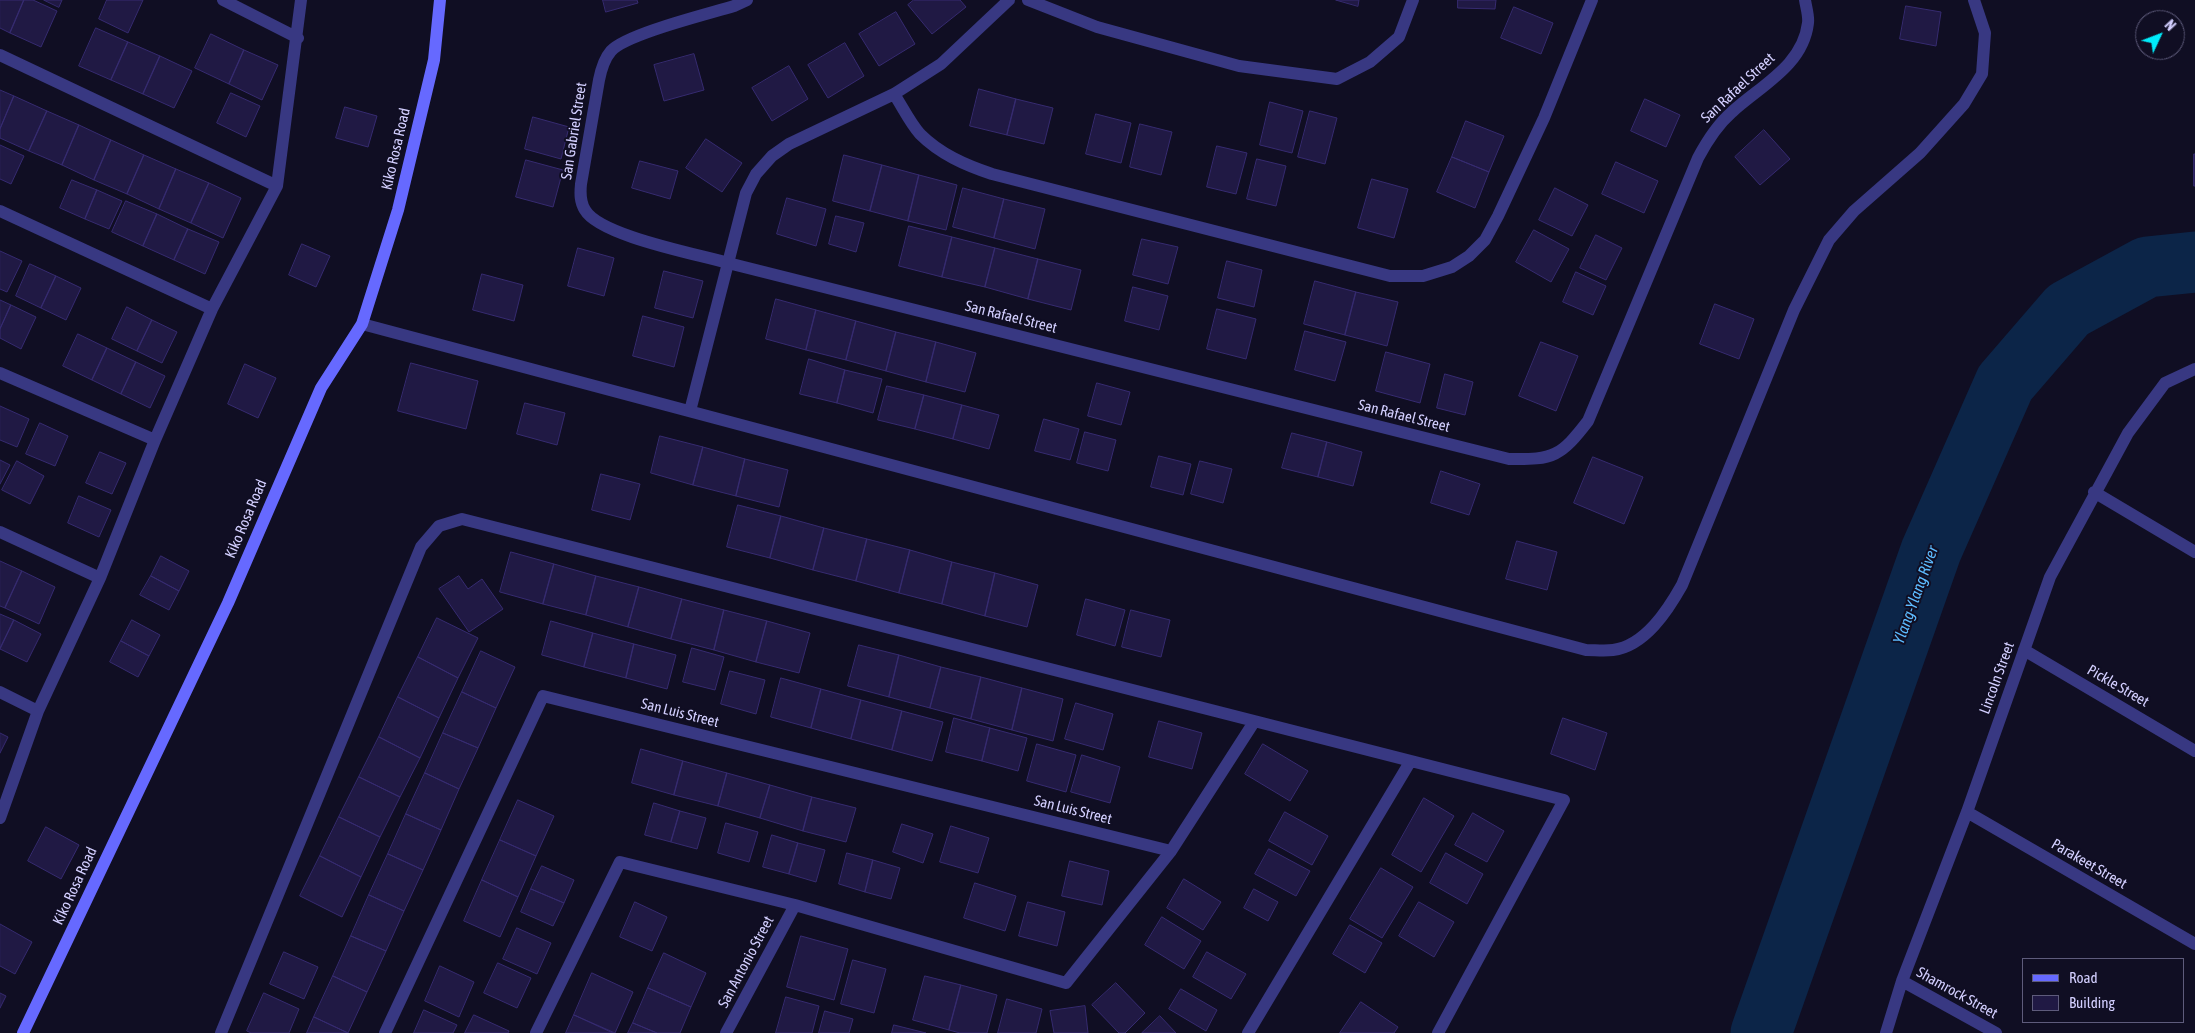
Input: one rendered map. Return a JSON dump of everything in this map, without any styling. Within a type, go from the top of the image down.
[{"type":"street","points":[[223,0],[298,38]]},
{"type":"street","points":[[0,818],[38,711],[100,578],[155,440],[212,309],[277,186],[298,38],[301,0]]},
{"type":"street","name":"Kiko Rosa Road","points":[[23,1033],[228,603],[321,388],[362,324],[398,210],[434,60],[440,0]]},
{"type":"street","name":"San Gabriel Street","points":[[728,263],[618,233],[599,224],[585,211],[580,198],[581,184],[599,80],[603,64],[611,51],[636,36],[734,6],[747,0]]},
{"type":"street","points":[[690,411],[746,193],[756,174],[772,156],[789,144],[894,94],[941,64],[1009,0]]},
{"type":"street","points":[[1028,0],[1097,27],[1239,66],[1337,79],[1370,62],[1399,36],[1413,0]]},
{"type":"street","points":[[894,94],[919,132],[939,150],[983,171],[1390,276],[1423,276],[1452,267],[1469,256],[1484,240],[1498,216],[1544,118],[1592,0]]},
{"type":"street","name":"San Rafael Street","points":[[728,263],[1509,459],[1533,460],[1555,455],[1572,441],[1588,421],[1698,158],[1711,135],[1732,112],[1779,74],[1799,52],[1808,22],[1805,0]]},
{"type":"street","points":[[362,324],[1586,650],[1615,650],[1641,638],[1664,616],[1682,585],[1794,310],[1829,240],[1854,211],[1920,153],[1964,104],[1982,74],[1985,33],[1974,0]]},
{"type":"street","points":[[0,55],[277,186]]},
{"type":"street","points":[[0,211],[212,309]]},
{"type":"street","name":"Lincoln Street","points":[[1886,1033],[1902,981],[1967,812],[2050,577],[2094,492],[2128,433],[2165,383],[2195,369]]},
{"type":"street","points":[[0,373],[155,440]]},
{"type":"street","points":[[2094,492],[2195,552]]},
{"type":"street","points":[[221,1033],[421,547],[439,526],[462,519],[1564,800],[1438,1033]]},
{"type":"street","points":[[0,532],[100,578]]},
{"type":"street","name":"Pickle Street","points":[[2024,650],[2195,751]]},
{"type":"street","points":[[0,692],[38,711]]},
{"type":"street","name":"San Luis Street","points":[[385,1033],[543,696],[1171,851]]},
{"type":"street","points":[[536,1033],[620,862],[795,906],[1066,983],[1171,851],[1254,722]]},
{"type":"street","points":[[1248,1033],[1410,762]]},
{"type":"street","name":"Parakeet Street","points":[[1967,812],[2195,944]]},
{"type":"street","name":"San Antonio Street","points":[[726,1033],[795,906]]},
{"type":"street","name":"Shamrock Street","points":[[1902,981],[1996,1033]]},
{"type":"building","points":[[0,0],[24,0],[10,33],[0,28]]},
{"type":"building","points":[[24,0],[33,0],[57,11],[41,47],[10,33]]},
{"type":"building","points":[[44,0],[62,0],[59,7]]},
{"type":"building","points":[[107,0],[143,0],[128,33],[99,19]]},
{"type":"building","points":[[603,0],[637,0],[638,3],[606,12]]},
{"type":"building","points":[[914,0],[960,0],[966,7],[932,34],[908,5]]},
{"type":"building","points":[[1336,0],[1359,0],[1358,6]]},
{"type":"building","points":[[1458,0],[1496,0],[1495,9],[1458,8]]},
{"type":"building","points":[[1906,6],[1941,12],[1936,46],[1900,39]]},
{"type":"building","points":[[1514,7],[1553,23],[1541,54],[1501,38]]},
{"type":"building","points":[[896,12],[915,44],[879,66],[859,34]]},
{"type":"building","points":[[96,28],[128,42],[111,80],[79,66]]},
{"type":"building","points":[[211,34],[244,50],[229,84],[195,68]]},
{"type":"building","points":[[128,42],[160,56],[143,94],[111,80]]},
{"type":"building","points":[[845,43],[864,76],[828,98],[808,65]]},
{"type":"building","points":[[244,50],[278,65],[262,100],[229,84]]},
{"type":"building","points":[[694,54],[704,90],[664,101],[654,65]]},
{"type":"building","points":[[160,56],[192,71],[174,108],[143,94]]},
{"type":"building","points":[[789,66],[808,99],[772,121],[752,88]]},
{"type":"building","points":[[979,89],[1016,99],[1007,135],[970,126]]},
{"type":"building","points":[[0,90],[14,96],[0,129]]},
{"type":"building","points":[[231,93],[260,106],[246,137],[217,123]]},
{"type":"building","points":[[14,96],[47,111],[29,151],[0,138],[0,129]]},
{"type":"building","points":[[1016,99],[1053,108],[1044,144],[1007,135]]},
{"type":"building","points":[[1645,99],[1680,115],[1666,147],[1631,131]]},
{"type":"building","points":[[1270,102],[1303,111],[1292,153],[1260,145]]},
{"type":"building","points":[[345,107],[377,116],[368,147],[336,138]]},
{"type":"building","points":[[47,111],[79,125],[62,165],[29,151]]},
{"type":"building","points":[[1310,111],[1337,118],[1325,164],[1298,157]]},
{"type":"building","points":[[1096,114],[1131,123],[1121,163],[1086,154]]},
{"type":"building","points":[[533,117],[569,127],[561,159],[525,149]]},
{"type":"building","points":[[1466,121],[1504,136],[1489,172],[1452,157]]},
{"type":"building","points":[[1140,124],[1172,132],[1161,175],[1130,167]]},
{"type":"building","points":[[79,125],[111,140],[94,180],[62,165]]},
{"type":"building","points":[[1764,130],[1790,159],[1760,185],[1735,157]]},
{"type":"building","points":[[706,139],[742,163],[722,192],[686,168]]},
{"type":"building","points":[[111,140],[144,155],[127,194],[94,180]]},
{"type":"building","points":[[0,145],[24,156],[11,184],[0,179]]},
{"type":"building","points":[[1217,146],[1247,153],[1236,194],[1207,187]]},
{"type":"building","points":[[2195,154],[2195,186],[2194,186]]},
{"type":"building","points":[[144,155],[176,169],[159,209],[127,194]]},
{"type":"building","points":[[844,155],[882,165],[870,211],[833,201]]},
{"type":"building","points":[[1452,157],[1489,172],[1475,208],[1437,192]]},
{"type":"building","points":[[1257,159],[1286,166],[1276,206],[1247,199]]},
{"type":"building","points":[[526,160],[563,170],[553,207],[516,197]]},
{"type":"building","points":[[640,161],[678,171],[670,199],[632,188]]},
{"type":"building","points":[[1616,162],[1658,181],[1644,213],[1602,194]]},
{"type":"building","points":[[882,165],[919,175],[908,221],[870,211]]},
{"type":"building","points":[[176,169],[209,183],[191,223],[159,209]]},
{"type":"building","points":[[919,175],[957,185],[946,230],[908,221]]},
{"type":"building","points":[[1372,179],[1408,189],[1394,238],[1358,228]]},
{"type":"building","points":[[72,180],[97,190],[85,219],[60,208]]},
{"type":"building","points":[[209,183],[241,198],[223,238],[191,223]]},
{"type":"building","points":[[963,188],[1004,199],[994,238],[953,227]]},
{"type":"building","points":[[1555,188],[1588,205],[1572,236],[1539,220]]},
{"type":"building","points":[[97,190],[122,201],[109,229],[85,219]]},
{"type":"building","points":[[787,198],[826,209],[816,246],[777,234]]},
{"type":"building","points":[[1004,199],[1045,209],[1035,249],[994,238]]},
{"type":"building","points":[[126,201],[157,214],[143,246],[112,232]]},
{"type":"building","points":[[157,214],[188,229],[174,260],[143,246]]},
{"type":"building","points":[[836,216],[864,223],[856,252],[829,244]]},
{"type":"building","points":[[909,226],[952,237],[942,277],[899,266]]},
{"type":"building","points":[[188,229],[219,242],[205,274],[174,260]]},
{"type":"building","points":[[1534,230],[1569,249],[1551,282],[1516,262]]},
{"type":"building","points":[[1596,235],[1622,248],[1606,280],[1580,268]]},
{"type":"building","points":[[952,237],[995,248],[985,287],[942,277]]},
{"type":"building","points":[[1142,239],[1178,247],[1168,284],[1133,275]]},
{"type":"building","points":[[302,244],[330,256],[316,287],[289,275]]},
{"type":"building","points":[[578,248],[614,258],[604,296],[568,286]]},
{"type":"building","points":[[995,248],[1038,259],[1028,299],[985,287]]},
{"type":"building","points":[[0,251],[22,261],[7,292],[0,289]]},
{"type":"building","points":[[1038,259],[1081,270],[1071,310],[1028,299]]},
{"type":"building","points":[[1227,261],[1262,270],[1254,307],[1218,298]]},
{"type":"building","points":[[30,264],[56,276],[41,308],[16,296]]},
{"type":"building","points":[[664,271],[703,281],[693,318],[655,308]]},
{"type":"building","points":[[1576,272],[1606,286],[1593,315],[1563,302]]},
{"type":"building","points":[[482,274],[523,285],[514,321],[473,310]]},
{"type":"building","points":[[56,276],[81,288],[66,320],[41,308]]},
{"type":"building","points":[[1315,281],[1356,292],[1345,335],[1304,324]]},
{"type":"building","points":[[1133,287],[1168,296],[1159,330],[1125,321]]},
{"type":"building","points":[[1356,292],[1398,302],[1387,346],[1345,335]]},
{"type":"building","points":[[776,299],[816,310],[806,350],[766,339]]},
{"type":"building","points":[[0,300],[11,305],[0,329]]},
{"type":"building","points":[[1715,304],[1754,319],[1739,359],[1700,344]]},
{"type":"building","points":[[11,305],[36,317],[21,349],[0,338],[0,329]]},
{"type":"building","points":[[127,307],[152,320],[137,351],[112,339]]},
{"type":"building","points":[[1217,309],[1256,319],[1246,359],[1207,349]]},
{"type":"building","points":[[816,310],[856,321],[846,360],[806,350]]},
{"type":"building","points":[[643,316],[684,327],[674,367],[633,356]]},
{"type":"building","points":[[152,320],[177,332],[162,363],[137,351]]},
{"type":"building","points":[[856,321],[896,332],[886,371],[846,360]]},
{"type":"building","points":[[1305,331],[1346,342],[1335,381],[1295,370]]},
{"type":"building","points":[[896,332],[936,342],[926,382],[886,371]]},
{"type":"building","points":[[78,334],[107,348],[92,380],[63,366]]},
{"type":"building","points":[[936,342],[976,353],[965,392],[926,382]]},
{"type":"building","points":[[1541,342],[1578,356],[1556,411],[1519,396]]},
{"type":"building","points":[[107,348],[136,362],[121,394],[92,380]]},
{"type":"building","points":[[1386,352],[1430,364],[1420,403],[1376,391]]},
{"type":"building","points":[[809,359],[845,370],[837,403],[800,394]]},
{"type":"building","points":[[136,362],[165,376],[150,408],[121,394]]},
{"type":"building","points":[[411,363],[478,381],[466,429],[398,411]]},
{"type":"building","points":[[245,364],[276,378],[258,418],[228,404]]},
{"type":"building","points":[[845,370],[882,379],[873,413],[837,403]]},
{"type":"building","points":[[1445,374],[1473,382],[1465,415],[1437,408]]},
{"type":"building","points":[[1097,383],[1130,392],[1121,425],[1088,416]]},
{"type":"building","points":[[887,386],[924,395],[915,429],[878,420]]},
{"type":"building","points":[[924,395],[962,405],[953,439],[915,429]]},
{"type":"building","points":[[525,403],[565,413],[557,445],[517,434]]},
{"type":"building","points":[[962,405],[999,415],[989,449],[953,439]]},
{"type":"building","points":[[0,406],[29,419],[17,447],[0,440]]},
{"type":"building","points":[[1044,419],[1079,429],[1070,460],[1035,451]]},
{"type":"building","points":[[40,423],[68,436],[55,466],[26,454]]},
{"type":"building","points":[[1085,432],[1116,440],[1108,471],[1077,463]]},
{"type":"building","points":[[1292,433],[1327,442],[1318,477],[1282,468]]},
{"type":"building","points":[[660,436],[703,447],[693,485],[651,473]]},
{"type":"building","points":[[1327,442],[1362,452],[1353,486],[1318,477]]},
{"type":"building","points":[[703,447],[745,459],[736,496],[693,485]]},
{"type":"building","points":[[100,452],[126,463],[112,494],[86,483]]},
{"type":"building","points":[[1159,456],[1191,464],[1183,495],[1151,487]]},
{"type":"building","points":[[1593,457],[1643,477],[1624,524],[1574,503]]},
{"type":"building","points":[[745,459],[788,470],[779,507],[736,496]]},
{"type":"building","points":[[0,460],[10,465],[0,484]]},
{"type":"building","points":[[17,461],[44,476],[30,504],[2,490]]},
{"type":"building","points":[[1200,461],[1232,469],[1223,503],[1191,494]]},
{"type":"building","points":[[1441,471],[1480,484],[1469,515],[1431,503]]},
{"type":"building","points":[[601,474],[640,484],[630,520],[592,510]]},
{"type":"building","points":[[79,496],[111,510],[99,537],[68,523]]},
{"type":"building","points":[[738,505],[781,516],[770,558],[727,547]]},
{"type":"building","points":[[781,516],[824,528],[813,570],[770,558]]},
{"type":"building","points":[[824,528],[867,539],[856,581],[813,570]]},
{"type":"building","points":[[867,539],[910,550],[899,593],[856,581]]},
{"type":"building","points":[[1517,541],[1557,552],[1547,590],[1506,579]]},
{"type":"building","points":[[910,550],[952,562],[942,604],[899,593]]},
{"type":"building","points":[[511,552],[554,564],[543,604],[500,592]]},
{"type":"building","points":[[161,556],[189,571],[179,591],[151,576]]},
{"type":"building","points":[[0,561],[22,571],[5,608],[0,606]]},
{"type":"building","points":[[952,562],[995,573],[985,616],[942,604]]},
{"type":"building","points":[[554,564],[596,576],[586,615],[543,604]]},
{"type":"building","points":[[22,571],[55,587],[39,624],[5,608]]},
{"type":"building","points":[[995,573],[1038,585],[1027,627],[985,616]]},
{"type":"building","points":[[151,576],[179,591],[169,610],[140,595]]},
{"type":"building","points":[[459,576],[468,589],[482,579],[503,609],[469,632],[439,589]]},
{"type":"building","points":[[596,576],[639,587],[628,627],[586,615]]},
{"type":"building","points":[[639,587],[682,599],[671,639],[628,627]]},
{"type":"building","points":[[682,599],[724,610],[714,650],[671,639]]},
{"type":"building","points":[[1086,599],[1125,610],[1115,646],[1077,635]]},
{"type":"building","points":[[724,610],[767,621],[756,662],[714,650]]},
{"type":"building","points":[[1131,610],[1170,620],[1161,657],[1122,647]]},
{"type":"building","points":[[0,614],[14,620],[0,649]]},
{"type":"building","points":[[437,618],[478,638],[458,678],[418,657]]},
{"type":"building","points":[[14,620],[41,634],[27,662],[0,649]]},
{"type":"building","points":[[132,620],[160,635],[149,656],[121,641]]},
{"type":"building","points":[[551,621],[593,633],[584,667],[542,655]]},
{"type":"building","points":[[767,621],[810,633],[799,673],[756,662]]},
{"type":"building","points":[[593,633],[634,644],[626,678],[584,667]]},
{"type":"building","points":[[121,641],[149,656],[138,677],[110,662]]},
{"type":"building","points":[[634,644],[676,655],[667,689],[626,678]]},
{"type":"building","points":[[859,645],[899,655],[889,697],[848,686]]},
{"type":"building","points":[[692,648],[724,657],[715,690],[683,682]]},
{"type":"building","points":[[481,651],[515,667],[496,708],[462,692]]},
{"type":"building","points":[[899,655],[941,667],[930,708],[889,697]]},
{"type":"building","points":[[418,657],[458,678],[439,718],[398,697]]},
{"type":"building","points":[[941,667],[981,677],[971,719],[930,708]]},
{"type":"building","points":[[730,671],[765,680],[756,714],[721,704]]},
{"type":"building","points":[[981,677],[1022,688],[1012,730],[971,719]]},
{"type":"building","points":[[781,678],[821,689],[811,728],[771,717]]},
{"type":"building","points":[[1022,688],[1063,699],[1053,741],[1012,730]]},
{"type":"building","points":[[821,689],[861,700],[851,739],[811,728]]},
{"type":"building","points":[[462,692],[496,708],[478,748],[443,733]]},
{"type":"building","points":[[398,697],[439,718],[420,758],[379,737]]},
{"type":"building","points":[[861,700],[902,711],[892,750],[851,739]]},
{"type":"building","points":[[1076,703],[1113,714],[1103,750],[1065,739]]},
{"type":"building","points":[[902,711],[943,722],[932,761],[892,750]]},
{"type":"building","points":[[954,718],[990,728],[982,761],[946,752]]},
{"type":"building","points":[[1563,718],[1607,733],[1595,770],[1551,754]]},
{"type":"building","points":[[1159,721],[1202,733],[1192,769],[1149,757]]},
{"type":"building","points":[[990,728],[1027,738],[1018,771],[982,761]]},
{"type":"building","points":[[0,733],[8,737],[0,753]]},
{"type":"building","points":[[443,733],[478,748],[459,789],[425,773]]},
{"type":"building","points":[[379,737],[420,758],[400,797],[359,777]]},
{"type":"building","points":[[1037,744],[1076,755],[1066,792],[1027,781]]},
{"type":"building","points":[[1263,744],[1308,771],[1290,801],[1245,774]]},
{"type":"building","points":[[641,749],[683,761],[674,795],[632,783]]},
{"type":"building","points":[[1082,755],[1120,767],[1110,803],[1071,792]]},
{"type":"building","points":[[683,761],[727,773],[718,806],[674,795]]},
{"type":"building","points":[[425,773],[459,789],[441,830],[406,814]]},
{"type":"building","points":[[727,773],[770,785],[760,818],[718,806]]},
{"type":"building","points":[[359,777],[400,797],[380,837],[339,817]]},
{"type":"building","points":[[770,785],[812,797],[803,831],[760,818]]},
{"type":"building","points":[[812,797],[856,808],[846,842],[803,831]]},
{"type":"building","points":[[1424,798],[1454,816],[1421,872],[1392,855]]},
{"type":"building","points":[[518,800],[554,816],[536,856],[500,840]]},
{"type":"building","points":[[654,803],[680,811],[671,842],[645,835]]},
{"type":"building","points":[[680,811],[706,818],[697,849],[671,842]]},
{"type":"building","points":[[1285,812],[1328,836],[1312,865],[1269,841]]},
{"type":"building","points":[[1473,813],[1504,831],[1487,862],[1455,845]]},
{"type":"building","points":[[406,814],[441,830],[423,870],[388,854]]},
{"type":"building","points":[[339,817],[380,837],[361,877],[320,856]]},
{"type":"building","points":[[726,823],[758,832],[749,862],[718,853]]},
{"type":"building","points":[[902,824],[933,834],[923,863],[893,852]]},
{"type":"building","points":[[951,826],[989,838],[978,873],[940,862]]},
{"type":"building","points":[[46,827],[79,845],[61,879],[28,861]]},
{"type":"building","points":[[772,835],[798,843],[789,874],[763,867]]},
{"type":"building","points":[[500,840],[536,856],[518,897],[482,880]]},
{"type":"building","points":[[798,843],[825,850],[816,882],[789,874]]},
{"type":"building","points":[[1269,849],[1310,871],[1296,896],[1255,874]]},
{"type":"building","points":[[847,853],[873,860],[865,892],[839,884]]},
{"type":"building","points":[[1446,853],[1483,874],[1467,904],[1430,883]]},
{"type":"building","points":[[388,854],[423,870],[404,911],[369,895]]},
{"type":"building","points":[[320,856],[361,877],[342,917],[300,896]]},
{"type":"building","points":[[873,860],[900,868],[891,899],[865,892]]},
{"type":"building","points":[[1070,861],[1109,871],[1102,905],[1062,896]]},
{"type":"building","points":[[542,866],[574,880],[564,903],[531,889]]},
{"type":"building","points":[[1381,868],[1413,887],[1382,938],[1350,919]]},
{"type":"building","points":[[1184,879],[1221,902],[1203,930],[1167,908]]},
{"type":"building","points":[[482,880],[518,897],[500,937],[464,921]]},
{"type":"building","points":[[975,883],[1016,896],[1005,931],[964,918]]},
{"type":"building","points":[[531,889],[564,903],[553,926],[521,912]]},
{"type":"building","points":[[1254,889],[1278,902],[1268,921],[1244,908]]},
{"type":"building","points":[[369,895],[404,911],[386,951],[351,936]]},
{"type":"building","points":[[635,902],[667,917],[652,951],[620,937]]},
{"type":"building","points":[[1028,902],[1065,912],[1057,946],[1019,936]]},
{"type":"building","points":[[1419,902],[1454,922],[1434,957],[1399,936]]},
{"type":"building","points":[[1162,917],[1201,941],[1184,969],[1145,945]]},
{"type":"building","points":[[0,924],[32,942],[15,974],[0,966]]},
{"type":"building","points":[[1350,925],[1382,943],[1365,973],[1333,954]]},
{"type":"building","points":[[517,928],[551,943],[537,974],[503,959]]},
{"type":"building","points":[[351,936],[386,951],[367,992],[333,976]]},
{"type":"building","points":[[801,936],[848,949],[834,1000],[787,987]]},
{"type":"building","points":[[284,952],[318,967],[304,999],[270,984]]},
{"type":"building","points":[[1207,952],[1246,974],[1231,999],[1193,977]]},
{"type":"building","points":[[664,953],[706,973],[691,1007],[648,988]]},
{"type":"building","points":[[853,960],[886,969],[874,1013],[841,1004]]},
{"type":"building","points":[[498,963],[531,978],[517,1008],[484,993]]},
{"type":"building","points":[[440,966],[474,982],[459,1017],[425,1001]]},
{"type":"building","points":[[592,973],[633,992],[615,1033],[574,1015]]},
{"type":"building","points":[[333,976],[367,992],[348,1033],[314,1017]]},
{"type":"building","points":[[925,976],[961,985],[949,1030],[913,1020]]},
{"type":"building","points":[[1116,983],[1145,1013],[1125,1033],[1119,1033],[1092,1005]]},
{"type":"building","points":[[961,985],[997,995],[987,1033],[960,1033],[949,1030]]},
{"type":"building","points":[[648,988],[691,1007],[680,1033],[657,1033],[633,1023]]},
{"type":"building","points":[[1181,989],[1217,1010],[1206,1031],[1169,1009]]},
{"type":"building","points":[[0,993],[6,996],[0,1008]]},
{"type":"building","points":[[264,993],[299,1009],[289,1033],[251,1033],[247,1031]]},
{"type":"building","points":[[786,997],[819,1006],[812,1033],[776,1033]]},
{"type":"building","points":[[1007,999],[1042,1009],[1036,1033],[998,1033]]},
{"type":"building","points":[[1361,1002],[1398,1027],[1394,1033],[1340,1033]]},
{"type":"building","points":[[1085,1006],[1088,1033],[1054,1033],[1050,1011]]},
{"type":"building","points":[[424,1010],[457,1025],[453,1033],[414,1033]]},
{"type":"building","points":[[825,1011],[853,1019],[849,1033],[819,1033]]},
{"type":"building","points":[[474,1015],[509,1031],[508,1033],[465,1033]]},
{"type":"building","points":[[574,1015],[613,1033],[566,1033]]},
{"type":"building","points":[[1160,1016],[1176,1033],[1142,1033]]},
{"type":"building","points":[[314,1017],[348,1033],[307,1033]]},
{"type":"building","points":[[633,1023],[657,1033],[628,1033]]},
{"type":"building","points":[[894,1025],[926,1033],[892,1033]]},
{"type":"waterway","name":"Ylang-Ylang River","points":[[1761,1033],[1931,551],[2005,383],[2068,310],[2147,267],[2195,262]]}]
